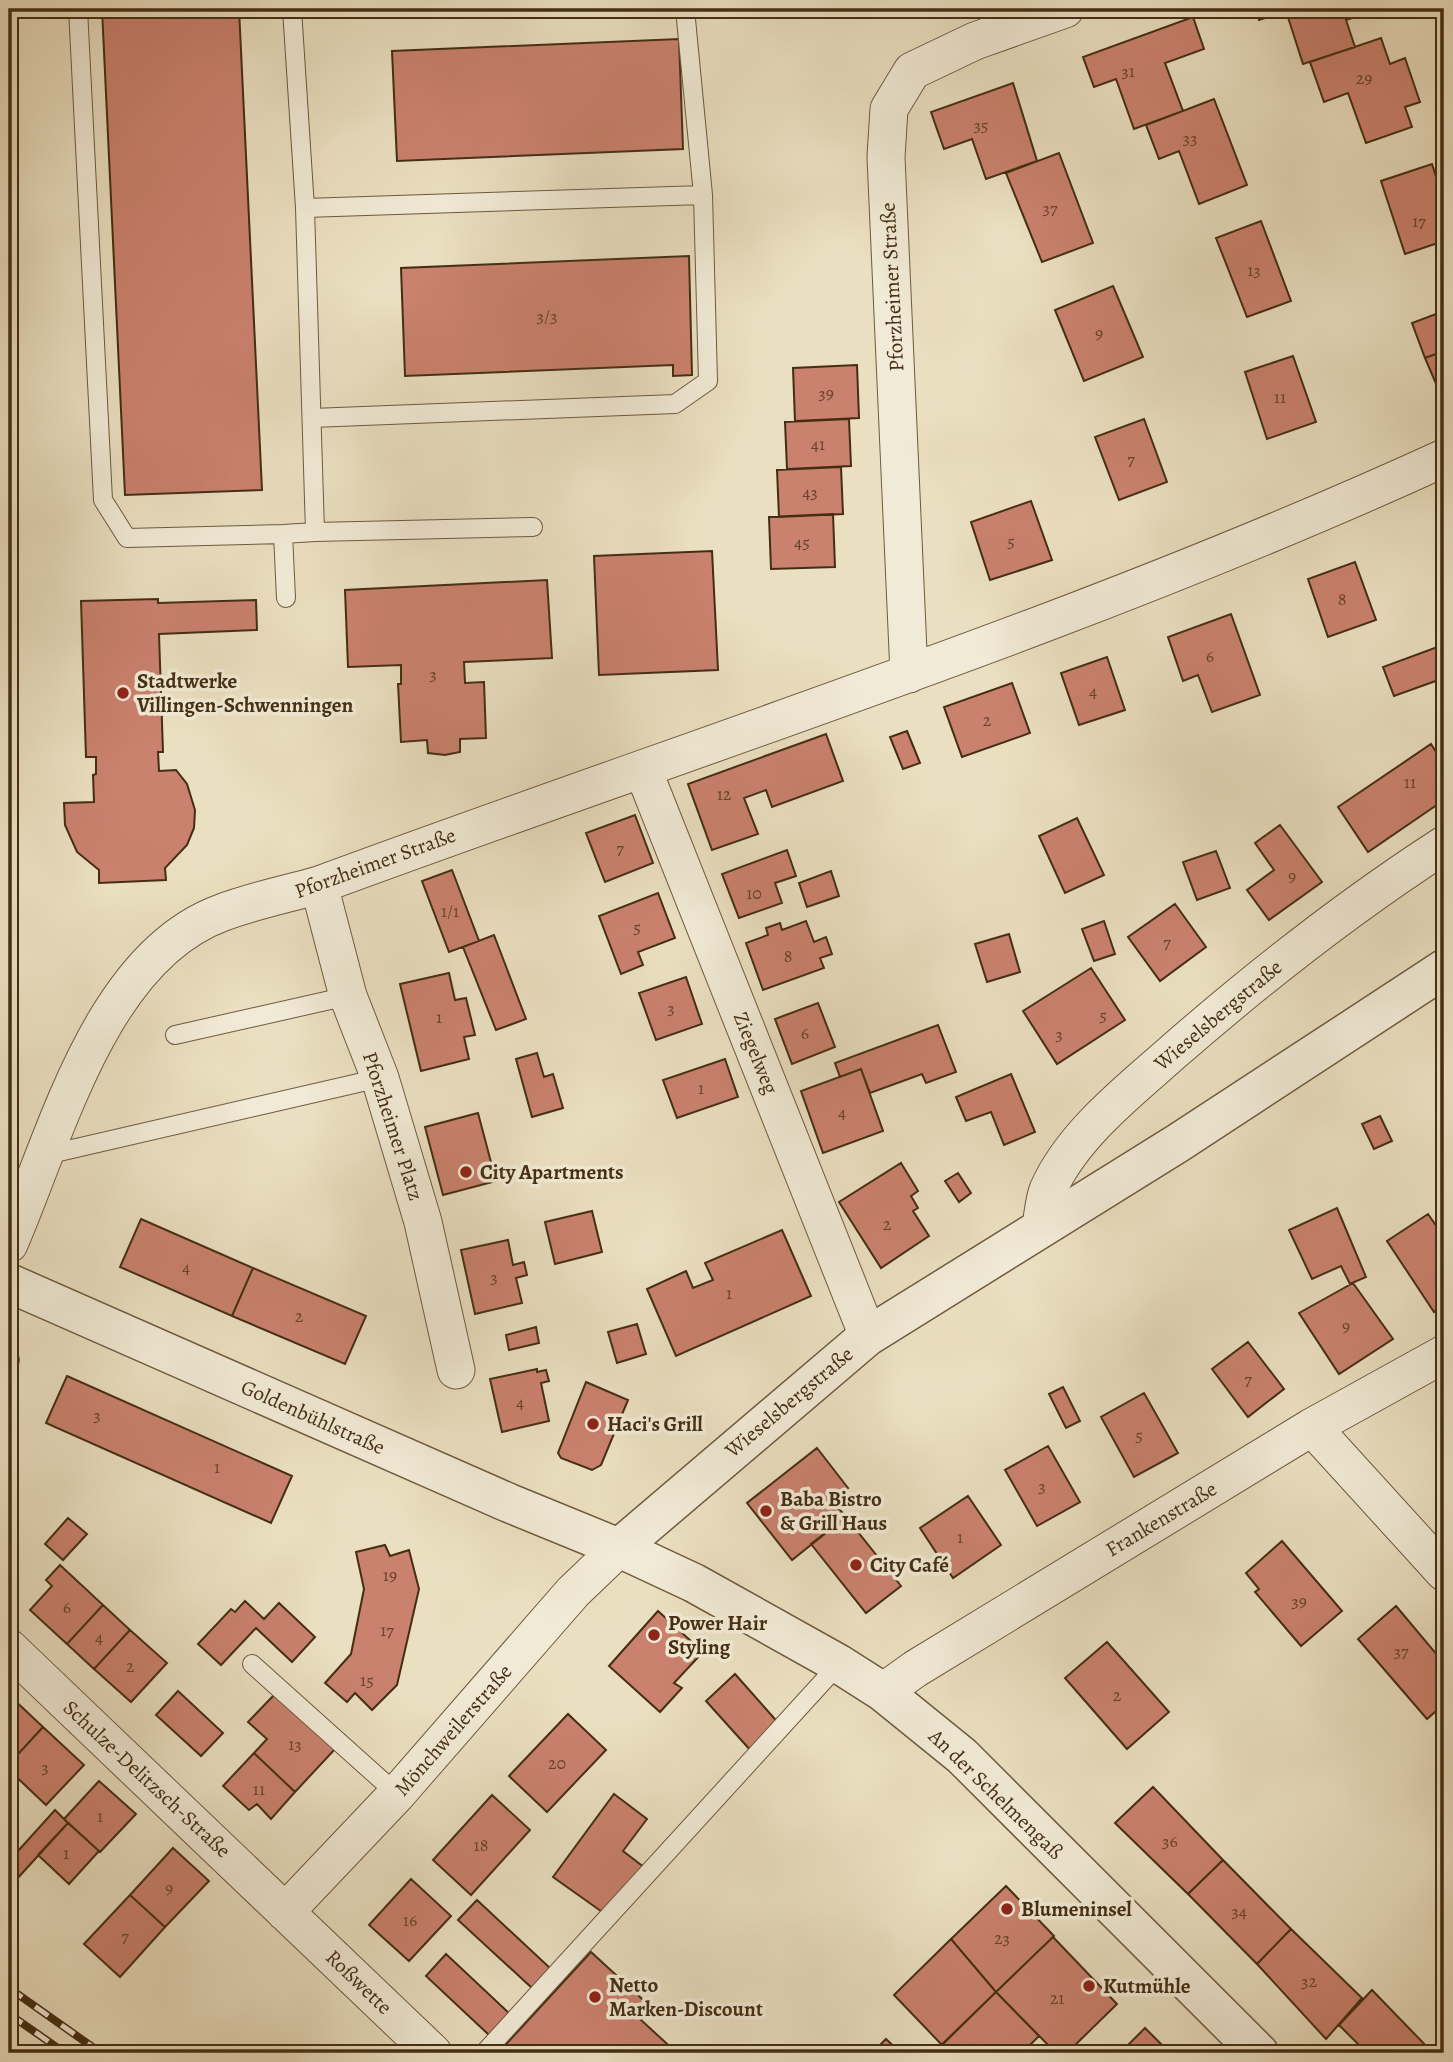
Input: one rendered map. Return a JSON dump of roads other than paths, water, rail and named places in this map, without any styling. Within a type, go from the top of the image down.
[{"type":"street","name":"Pforzheimer Straße","points":[[909,674],[886,157],[889,109],[912,71],[975,41],[1065,9]]},
{"type":"street","name":"Pforzheimer Straße","points":[[9,1244],[83,1065],[120,995],[160,949],[219,913],[319,885],[909,674],[1294,526],[1444,458]]},
{"type":"street","name":"Ziegelweg","points":[[643,770],[868,1336]]},
{"type":"street","name":"Wieselsbergstraße","points":[[1041,1226],[1048,1191],[1064,1163],[1110,1107],[1231,1002],[1328,925],[1372,892],[1444,845]]},
{"type":"street","name":"Pforzheimer Platz","points":[[319,885],[348,996],[380,1079],[423,1222],[457,1370]]},
{"type":"street","name":"Wieselsbergstraße","points":[[619,1548],[868,1336],[1178,1143],[1444,969]]},
{"type":"street","name":"Goldenbühlstraße","points":[[9,1283],[509,1503],[619,1548]]},
{"type":"street","name":"Frankenstraße","points":[[883,1692],[915,1668],[1311,1427],[1444,1354]]},
{"type":"street","points":[[1311,1427],[1444,1572]]},
{"type":"street","name":"An der Schelmengaß","points":[[619,1548],[694,1583],[839,1664],[883,1692],[962,1756],[1259,2053]]},
{"type":"street","name":"Mönchweilerstraße","points":[[285,1912],[397,1794],[573,1592],[619,1548]]},
{"type":"street","name":"Schulze-Delitzsch-Straße","points":[[9,1648],[285,1912]]},
{"type":"street","name":"Roßwette","points":[[285,1912],[433,2053]]},
{"type":"lane","points":[[78,9],[103,500],[127,538],[533,527]]},
{"type":"lane","points":[[292,9],[305,208],[315,532]]},
{"type":"lane","points":[[312,418],[675,404],[708,381],[703,195],[685,9]]},
{"type":"lane","points":[[305,208],[703,195]]},
{"type":"lane","points":[[283,534],[286,598]]},
{"type":"lane","points":[[175,1035],[348,996]]},
{"type":"lane","points":[[46,1155],[380,1079]]},
{"type":"lane","points":[[252,1664],[397,1794]]},
{"type":"lane","points":[[484,2053],[839,1664]]},
{"type":"railway","points":[[9,1988],[101,2053]]},
{"type":"railway","points":[[9,2014],[65,2053]]},
{"type":"place","name":"Stadtwerke Villingen-Schwenningen","points":[[123,693]]},
{"type":"place","name":"City Apartments","points":[[466,1172]]},
{"type":"place","name":"Haci's Grill","points":[[593,1424]]},
{"type":"place","name":"Baba Bistro & Grill Haus","points":[[766,1511]]},
{"type":"place","name":"City Café","points":[[856,1565]]},
{"type":"place","name":"Power Hair Styling","points":[[654,1635]]},
{"type":"place","name":"Blumeninsel","points":[[1007,1909]]},
{"type":"place","name":"Kutmühle","points":[[1089,1986]]},
{"type":"place","name":"Netto Marken-Discount","points":[[595,1997]]}]
